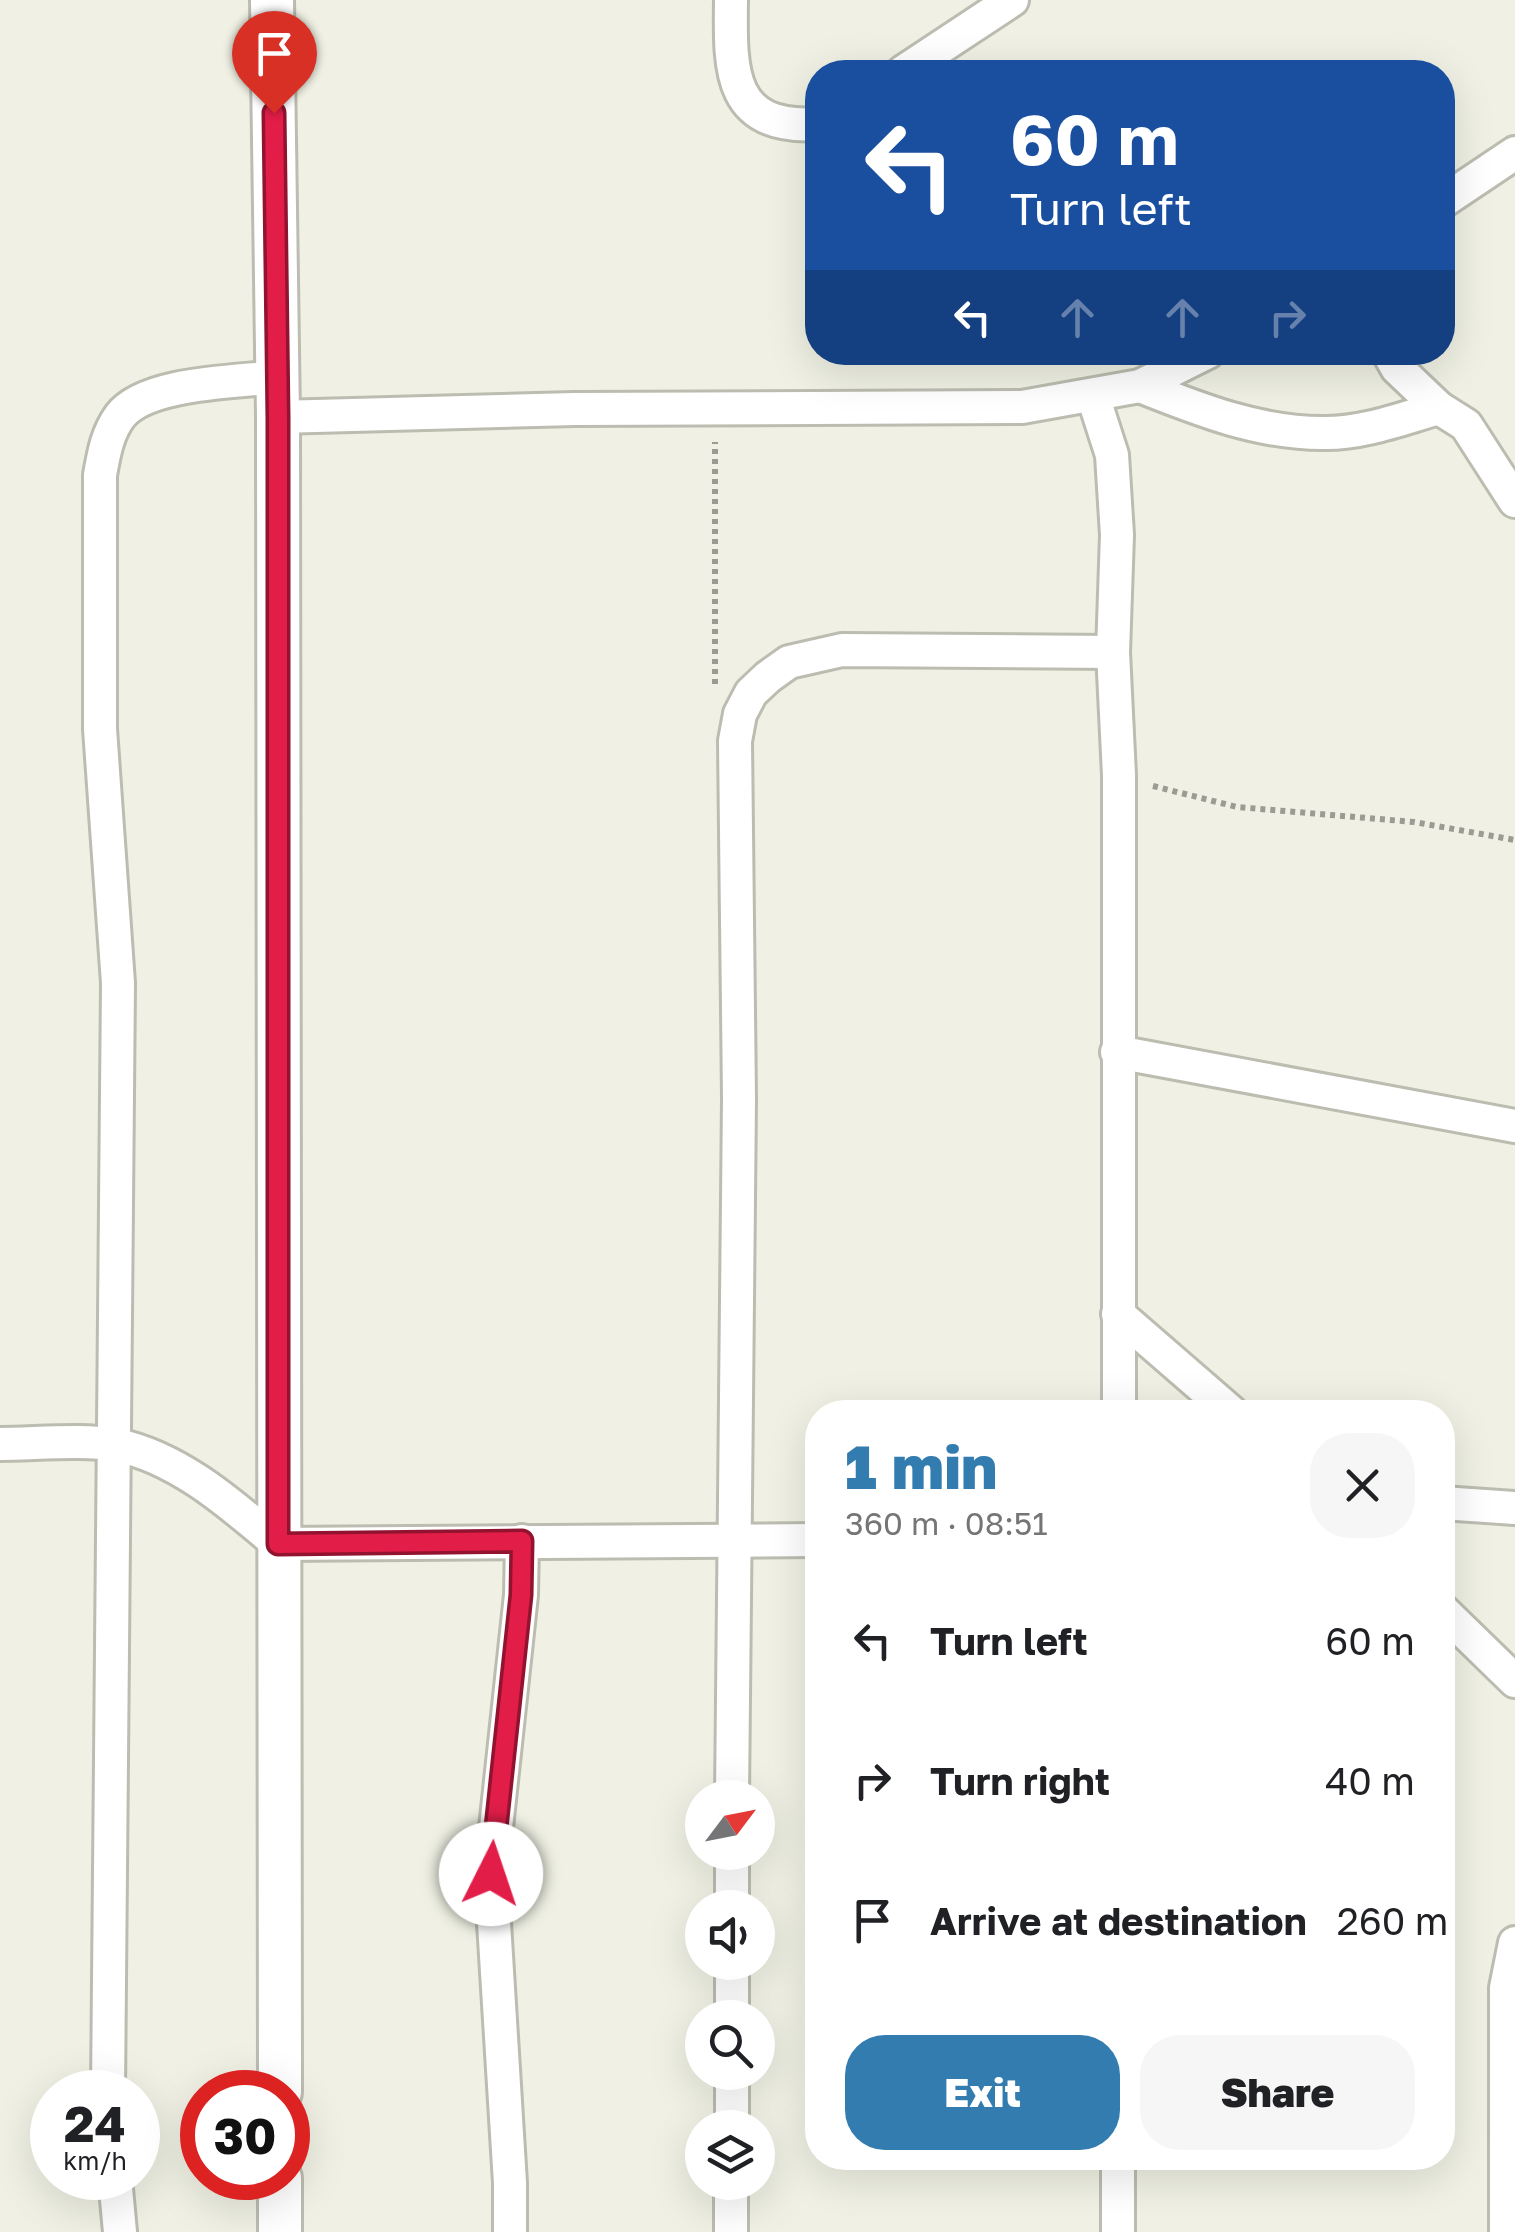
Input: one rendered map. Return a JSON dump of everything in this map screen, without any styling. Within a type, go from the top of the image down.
[{"type":"street","points":[[272,0],[278,397],[280,2070]]},
{"type":"street","points":[[731,0],[730,42],[740,92],[750,106],[771,121],[805,125]]},
{"type":"street","points":[[921,60],[1012,0]]},
{"type":"street","points":[[1455,193],[1515,153]]},
{"type":"street","points":[[108,2070],[118,983],[100,729],[100,475],[106,440],[123,412],[149,395],[575,409],[1022,407],[1140,386],[1182,365]]},
{"type":"street","points":[[1394,365],[1440,408],[1466,426],[1515,501]]},
{"type":"street","points":[[1140,386],[1260,428],[1327,434],[1368,428],[1440,408]]},
{"type":"street","points":[[1094,396],[1112,455],[1117,535],[1113,652],[1118,774],[1119,1400]]},
{"type":"street","points":[[732,1780],[738,1099],[734,804],[735,741],[740,714],[751,693],[768,677],[790,662],[815,654],[842,650],[1113,652]]},
{"type":"street","points":[[1117,1052],[1515,1126]]},
{"type":"street","points":[[1118,1314],[1218,1400]]},
{"type":"street","points":[[0,1444],[115,1445],[162,1461],[228,1502],[278,1544],[805,1540]]},
{"type":"street","points":[[1455,1504],[1515,1508]]},
{"type":"street","points":[[510,2232],[491,1874],[521,1595],[522,1541]]},
{"type":"street","points":[[1455,1623],[1515,1681]]},
{"type":"street","points":[[1506,2232],[1506,1988],[1515,1942]]},
{"type":"street","points":[[1118,2170],[1118,2232]]},
{"type":"street","points":[[118,2200],[120,2232]]},
{"type":"street","points":[[280,2200],[280,2232]]},
{"type":"street","points":[[732,2200],[732,2232]]},
{"type":"path","points":[[716,410],[716,692]]},
{"type":"path","points":[[1118,774],[1171,792],[1237,807],[1414,822],[1515,840]]},
{"type":"route","points":[[274,113],[278,418],[278,1544],[522,1541],[521,1595],[491,1874]]}]
